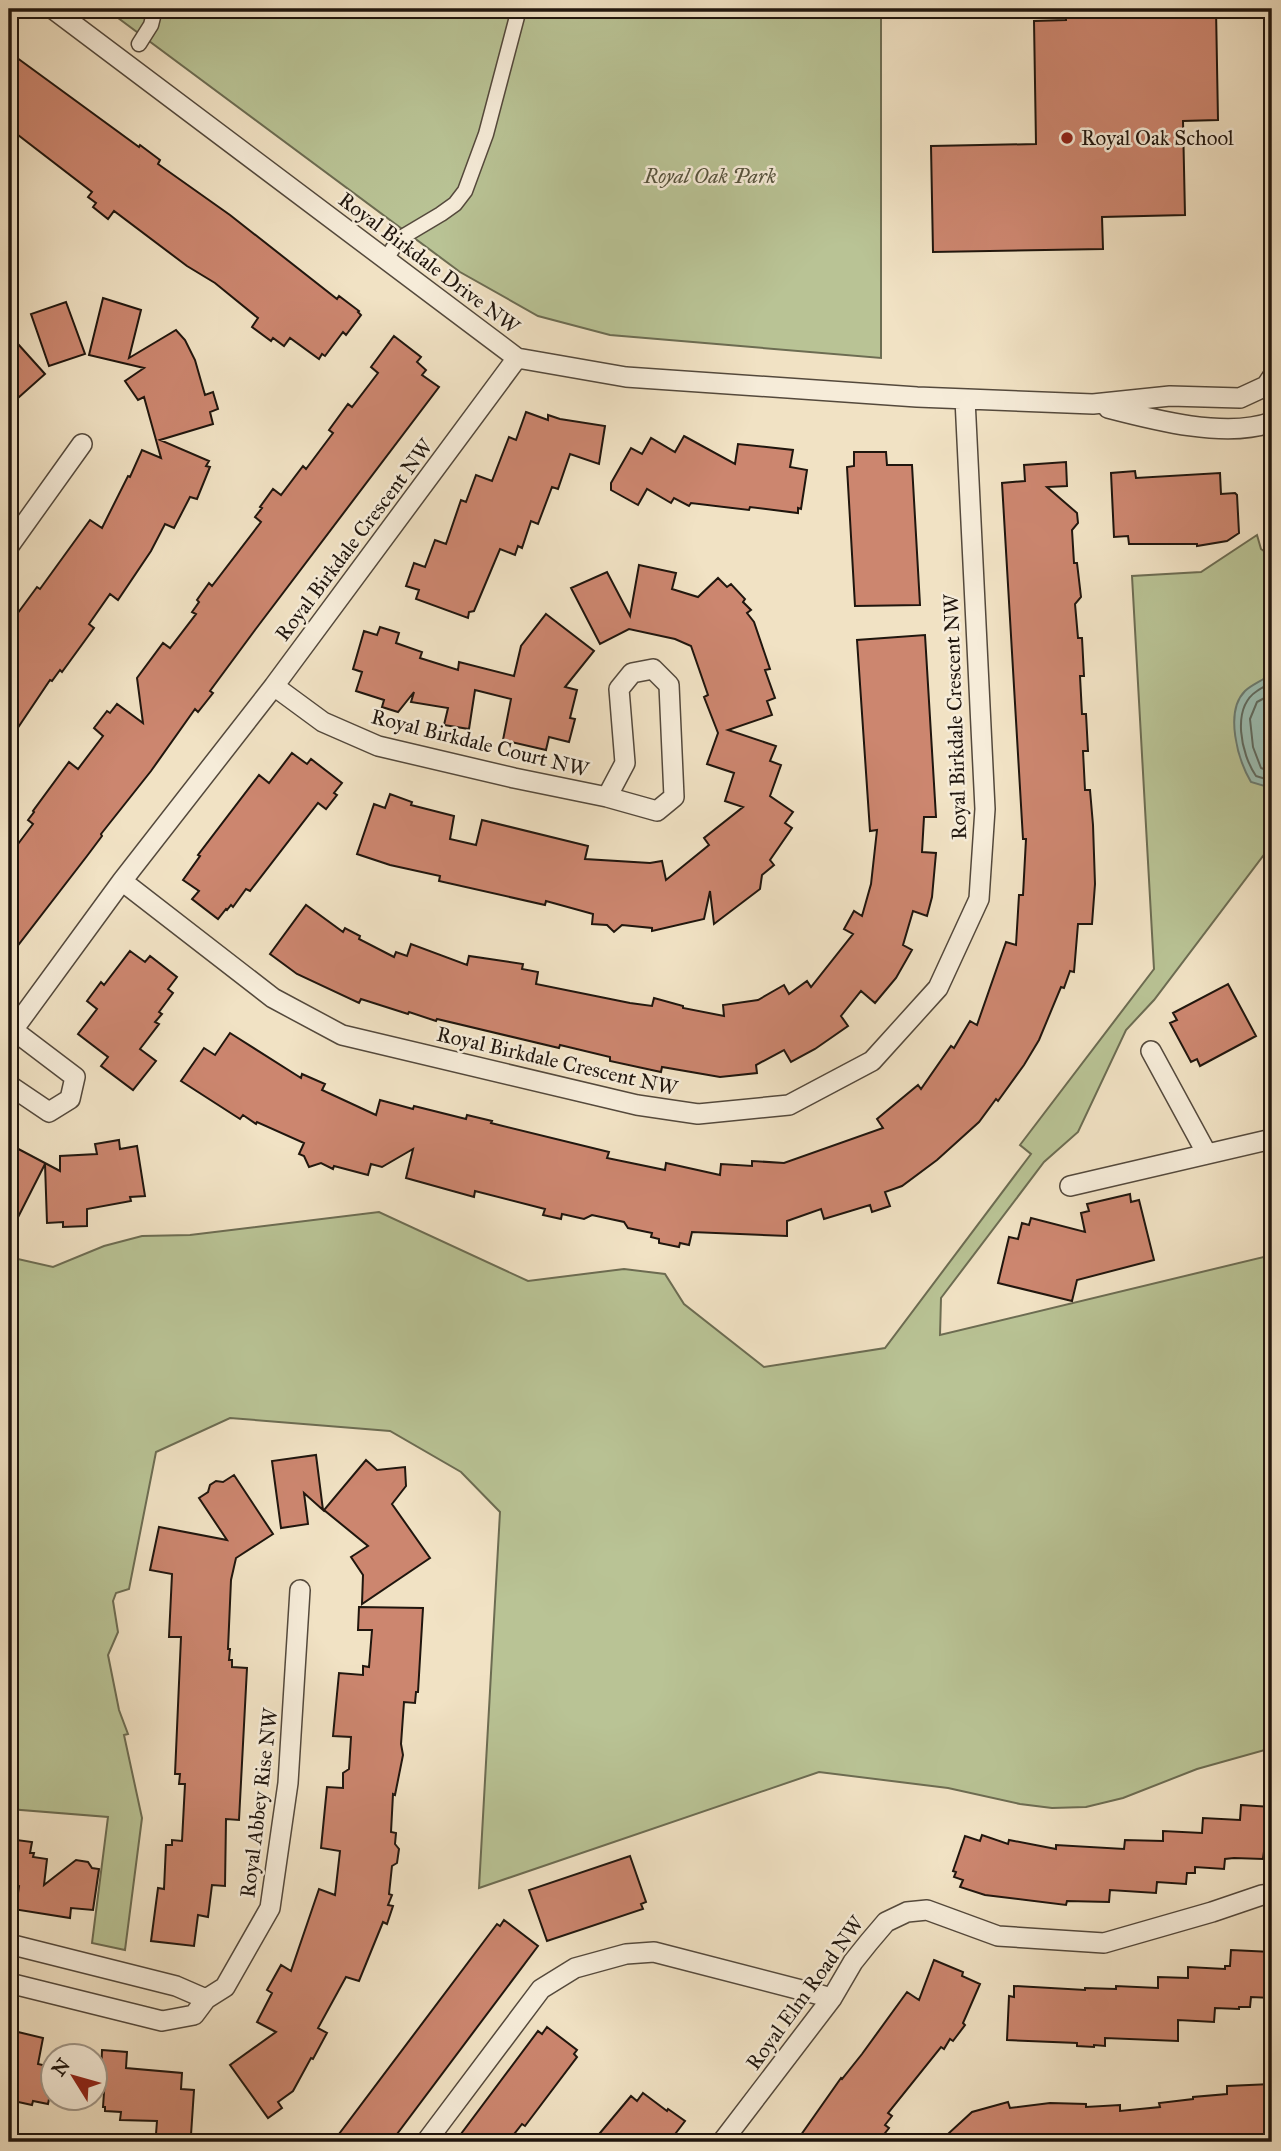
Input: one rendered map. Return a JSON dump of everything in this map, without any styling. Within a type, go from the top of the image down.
[{"type":"street","name":"Royal Birkdale Drive NW","points":[[53,9],[517,358],[626,377],[965,399],[1093,404],[1170,396],[1240,398],[1270,387]]},
{"type":"street","points":[[139,44],[151,25],[155,9]]},
{"type":"street","points":[[386,259],[399,239],[448,209],[465,191],[486,134],[520,9]]},
{"type":"street","name":"Royal Birkdale Crescent NW","points":[[9,1085],[49,1112],[70,1100],[75,1077],[11,1031],[122,881],[274,686],[517,358]]},
{"type":"street","name":"Royal Birkdale Crescent NW","points":[[122,881],[273,998],[342,1035],[638,1105],[698,1114],[789,1105],[872,1061],[939,988],[979,899],[985,809],[965,399]]},
{"type":"street","name":"Royal Birkdale Drive NW","points":[[1093,404],[1174,425],[1255,428],[1272,422]]},
{"type":"street","points":[[9,546],[82,444]]},
{"type":"street","name":"Royal Birkdale Court NW","points":[[274,686],[323,722],[379,746],[607,797],[657,811],[674,797],[669,685],[653,669],[632,673],[619,689],[625,764],[607,797]]},
{"type":"street","points":[[1151,1051],[1207,1154]]},
{"type":"street","points":[[1070,1186],[1272,1139]]},
{"type":"street","name":"Royal Abbey Rise NW","points":[[9,1983],[162,2021],[194,2015],[206,1998],[225,1987],[270,1908],[288,1783],[300,1590]]},
{"type":"street","name":"Royal Elm Road NW","points":[[722,2142],[832,1998],[853,1962],[886,1922],[906,1912],[928,1910],[998,1936],[1104,1943],[1272,1894]]},
{"type":"street","points":[[9,1944],[176,1986],[206,1998]]},
{"type":"street","points":[[426,2142],[541,1989],[575,1968],[626,1954],[654,1952],[832,1998]]},
{"type":"green space","name":"Royal Oak Park","points":[[106,9],[881,9],[881,358],[610,335],[538,316],[460,272]]},
{"type":"green space","points":[[1257,535],[1261,549],[1272,557],[1272,844],[1154,1000],[1126,1030],[1078,1132],[1044,1162],[941,1298],[940,1335],[1272,1255],[1272,1748],[1197,1769],[1123,1798],[1086,1807],[1052,1808],[1020,1804],[948,1788],[819,1772],[479,1888],[500,1512],[461,1472],[390,1431],[230,1418],[156,1452],[129,1589],[116,1593],[113,1601],[118,1632],[108,1655],[119,1710],[128,1734],[124,1735],[142,1818],[125,1950],[92,1943],[108,1817],[9,1809],[9,1257],[53,1267],[104,1246],[142,1236],[190,1235],[379,1212],[528,1281],[624,1269],[665,1274],[684,1304],[764,1367],[885,1348],[1031,1154],[1020,1145],[1154,969],[1132,576],[1201,572]]},
{"type":"water","points":[[1265,678],[1272,679],[1271,788],[1251,782],[1238,749],[1234,723],[1239,700],[1247,689]]},
{"type":"building","points":[[1065,9],[1216,9],[1218,120],[1183,121],[1185,215],[1102,217],[1103,249],[933,252],[931,146],[1036,144],[1034,21],[1066,20]]},
{"type":"building","points":[[9,52],[160,160],[158,164],[230,215],[337,299],[339,296],[359,311],[361,315],[346,335],[343,332],[325,356],[322,354],[319,359],[290,338],[284,346],[273,338],[271,341],[252,327],[258,318],[215,283],[187,266],[114,211],[108,219],[93,207],[96,203],[88,197],[92,192],[9,128]]},
{"type":"building","points":[[103,298],[141,310],[129,358],[176,330],[185,340],[195,360],[205,395],[213,392],[218,409],[210,412],[213,424],[160,440],[209,461],[206,466],[210,467],[197,499],[190,497],[174,528],[165,524],[151,551],[118,600],[110,594],[89,624],[94,628],[62,672],[60,670],[52,681],[50,680],[9,741],[9,625],[37,587],[40,589],[90,520],[102,528],[142,450],[161,458],[144,397],[138,400],[125,381],[144,368],[89,355]]},
{"type":"building","points":[[66,302],[85,354],[49,366],[31,314]]},
{"type":"building","points":[[9,334],[45,374],[9,406]]},
{"type":"building","points":[[394,336],[421,357],[417,362],[426,370],[422,375],[439,387],[255,630],[210,691],[213,693],[198,712],[195,709],[9,957],[9,856],[33,824],[28,820],[33,811],[69,762],[78,769],[103,736],[94,728],[107,711],[110,713],[117,704],[143,723],[137,678],[163,643],[170,648],[196,614],[192,612],[199,602],[197,600],[209,583],[212,586],[261,522],[255,517],[273,489],[281,495],[303,466],[306,469],[333,433],[329,430],[348,404],[352,407],[378,373],[371,367]]},
{"type":"building","points":[[526,412],[548,420],[548,415],[605,426],[599,464],[570,454],[558,489],[552,487],[538,524],[531,521],[522,548],[518,546],[515,555],[500,549],[474,611],[469,612],[468,618],[416,599],[419,590],[406,586],[414,563],[425,567],[435,540],[446,544],[461,500],[466,502],[476,475],[492,481],[509,437],[516,440]]},
{"type":"building","points":[[684,436],[735,464],[738,444],[793,450],[790,467],[807,470],[801,509],[798,508],[798,513],[691,503],[689,506],[674,498],[671,503],[647,489],[638,505],[611,490],[611,483],[631,448],[642,454],[651,438],[675,452]]},
{"type":"building","points":[[854,452],[886,452],[887,465],[912,465],[920,605],[855,606],[847,467],[854,466]]},
{"type":"building","points":[[1066,462],[1067,486],[1047,487],[1077,513],[1078,523],[1072,530],[1074,563],[1077,563],[1081,597],[1075,604],[1078,638],[1082,638],[1082,714],[1086,714],[1088,751],[1083,751],[1085,790],[1090,790],[1093,825],[1095,884],[1092,924],[1078,924],[1074,972],[1070,971],[1064,988],[1061,987],[1039,1040],[1024,1065],[979,1122],[937,1160],[902,1186],[885,1192],[890,1206],[872,1212],[870,1205],[824,1219],[821,1209],[787,1221],[787,1236],[692,1232],[689,1245],[680,1243],[679,1247],[659,1243],[659,1239],[651,1237],[652,1233],[628,1228],[624,1222],[592,1215],[584,1219],[562,1214],[561,1219],[543,1215],[545,1209],[475,1191],[474,1197],[406,1178],[413,1149],[382,1167],[371,1164],[368,1175],[334,1166],[333,1169],[321,1163],[309,1167],[304,1156],[299,1154],[304,1143],[257,1122],[256,1124],[243,1115],[240,1119],[181,1081],[204,1048],[215,1055],[230,1033],[301,1078],[302,1074],[325,1084],[322,1090],[376,1115],[380,1100],[466,1119],[467,1115],[609,1152],[607,1158],[665,1170],[666,1163],[720,1175],[721,1164],[752,1166],[752,1161],[784,1163],[883,1128],[877,1119],[918,1085],[921,1089],[951,1046],[954,1048],[970,1021],[977,1025],[1006,942],[1016,945],[1019,895],[1023,895],[1026,839],[1023,839],[1002,483],[1025,481],[1024,465]]},
{"type":"building","points":[[1135,471],[1136,478],[1220,473],[1221,494],[1237,495],[1239,533],[1227,541],[1197,546],[1129,544],[1128,536],[1114,537],[1111,473]]},
{"type":"building","points":[[639,565],[676,573],[672,589],[698,597],[718,578],[727,587],[731,584],[751,610],[747,613],[754,622],[770,669],[765,670],[775,698],[767,701],[772,715],[728,730],[776,746],[770,761],[781,765],[770,796],[793,812],[785,823],[792,828],[770,860],[774,865],[762,875],[760,889],[714,924],[710,891],[704,919],[652,931],[652,928],[622,925],[614,932],[607,925],[592,924],[593,914],[546,901],[545,905],[439,881],[440,876],[390,865],[357,854],[374,804],[385,808],[390,794],[412,802],[411,805],[454,816],[450,839],[476,845],[482,820],[588,846],[585,859],[650,863],[662,861],[666,880],[709,845],[704,838],[743,807],[725,801],[734,773],[707,764],[718,733],[704,697],[708,695],[691,646],[675,639],[629,629],[600,644],[571,588],[607,572],[630,616]]},
{"type":"building","points":[[546,614],[594,651],[565,687],[577,690],[570,718],[575,719],[569,742],[549,737],[546,750],[503,740],[511,699],[475,690],[469,729],[444,725],[448,708],[411,702],[414,692],[398,712],[382,707],[384,700],[356,691],[362,672],[353,669],[364,631],[377,635],[380,627],[399,633],[396,643],[422,652],[420,658],[458,670],[459,662],[514,676],[521,646]]},
{"type":"building","points":[[925,635],[936,817],[924,817],[922,852],[936,853],[932,897],[927,916],[913,911],[903,945],[912,950],[896,978],[875,1003],[861,991],[841,1016],[848,1026],[791,1062],[784,1050],[756,1065],[757,1073],[720,1077],[662,1067],[661,1072],[610,1061],[610,1057],[560,1045],[559,1048],[437,1019],[436,1021],[361,999],[359,1003],[297,974],[270,954],[306,905],[343,932],[345,928],[360,936],[359,939],[394,957],[396,952],[407,956],[411,944],[467,965],[469,956],[523,964],[522,969],[538,972],[536,984],[630,1003],[652,1006],[654,998],[683,1008],[724,1016],[723,1005],[758,1000],[784,985],[789,994],[807,981],[811,987],[853,934],[844,929],[854,911],[862,916],[871,884],[877,830],[870,831],[857,640]]},
{"type":"building","points":[[292,753],[307,764],[311,759],[342,783],[334,793],[337,795],[326,809],[318,803],[250,891],[246,889],[233,907],[231,905],[226,909],[218,919],[192,899],[199,891],[183,880],[200,856],[198,855],[259,775],[269,783]]},
{"type":"building","points":[[130,951],[145,962],[150,956],[177,977],[168,989],[173,993],[155,1022],[159,1024],[140,1049],[156,1061],[133,1090],[101,1066],[108,1057],[78,1034],[97,1009],[87,1001],[101,982],[104,985]]},
{"type":"building","points":[[1228,984],[1256,1036],[1200,1066],[1197,1059],[1191,1062],[1170,1023],[1177,1020],[1173,1013]]},
{"type":"building","points":[[119,1140],[120,1149],[137,1146],[145,1196],[130,1197],[131,1201],[87,1209],[87,1226],[63,1227],[63,1222],[47,1223],[45,1164],[9,1235],[9,1144],[60,1171],[60,1156],[97,1154],[95,1144]]},
{"type":"building","points":[[1130,1194],[1131,1202],[1139,1200],[1154,1260],[1077,1280],[1072,1301],[998,1283],[1009,1237],[1018,1239],[1022,1223],[1029,1225],[1031,1218],[1085,1232],[1081,1213],[1089,1211],[1087,1204]]},
{"type":"building","points":[[316,1455],[323,1510],[304,1493],[308,1524],[281,1528],[272,1461]]},
{"type":"building","points":[[366,1460],[377,1470],[405,1467],[406,1486],[392,1504],[430,1558],[362,1604],[363,1575],[351,1557],[368,1546],[324,1510]]},
{"type":"building","points":[[234,1475],[273,1534],[236,1558],[231,1580],[229,1660],[232,1660],[232,1667],[247,1668],[239,1820],[226,1819],[225,1886],[212,1885],[208,1917],[198,1915],[194,1946],[151,1941],[158,1888],[164,1889],[166,1845],[172,1845],[172,1840],[182,1841],[185,1784],[179,1784],[180,1774],[175,1774],[181,1637],[169,1637],[172,1574],[150,1570],[159,1527],[227,1540],[199,1498],[208,1492],[210,1485],[216,1481],[223,1482]]},
{"type":"building","points":[[359,1607],[423,1608],[418,1692],[415,1703],[404,1702],[401,1744],[403,1755],[395,1795],[393,1794],[391,1832],[396,1833],[395,1844],[399,1849],[397,1863],[392,1866],[389,1894],[392,1895],[388,1905],[393,1906],[387,1924],[383,1922],[359,1981],[346,1977],[318,2028],[327,2033],[313,2059],[311,2058],[293,2091],[278,2102],[282,2108],[268,2118],[230,2065],[276,2032],[257,2022],[272,1993],[267,1990],[281,1965],[291,1971],[319,1889],[335,1895],[340,1851],[321,1848],[327,1787],[343,1788],[343,1773],[349,1769],[351,1737],[333,1736],[339,1673],[363,1675],[363,1666],[369,1667],[372,1630],[358,1630]]},
{"type":"building","points":[[1241,1805],[1272,1807],[1272,1844],[1265,1844],[1263,1859],[1225,1859],[1224,1869],[1195,1867],[1195,1873],[1187,1873],[1186,1884],[1157,1882],[1156,1893],[1110,1890],[1109,1902],[1067,1901],[1066,1905],[985,1895],[960,1887],[963,1880],[954,1877],[956,1872],[953,1871],[965,1836],[980,1841],[982,1835],[1008,1844],[1009,1840],[1056,1849],[1056,1845],[1124,1849],[1125,1840],[1163,1841],[1163,1831],[1202,1833],[1203,1818],[1240,1820]]},
{"type":"building","points":[[9,1839],[32,1842],[30,1853],[34,1853],[33,1857],[47,1859],[44,1885],[76,1860],[88,1862],[92,1868],[99,1869],[93,1910],[71,1908],[70,1918],[13,1909],[16,1907],[19,1886],[11,1885],[9,1881]]},
{"type":"building","points":[[630,1856],[646,1902],[641,1904],[643,1909],[547,1941],[529,1890]]},
{"type":"building","points":[[504,1920],[538,1946],[391,2142],[333,2142],[497,1924],[500,1926]]},
{"type":"building","points":[[1231,1950],[1272,1952],[1272,1998],[1251,1997],[1250,2007],[1239,2009],[1215,2008],[1214,2022],[1178,2020],[1178,2041],[1105,2038],[1105,2046],[1094,2047],[1077,2046],[1077,2043],[1007,2040],[1009,1996],[1014,1997],[1014,1986],[1085,1990],[1116,1989],[1116,1986],[1158,1988],[1158,1977],[1188,1978],[1188,1967],[1225,1969],[1225,1966],[1230,1966]]},
{"type":"building","points":[[934,1960],[963,1972],[962,1976],[980,1984],[963,2023],[965,2025],[953,2041],[950,2039],[944,2049],[941,2047],[888,2113],[892,2116],[885,2125],[889,2128],[878,2142],[796,2142],[907,1992],[919,2000]]},
{"type":"building","points":[[547,2027],[577,2050],[574,2054],[577,2057],[525,2126],[522,2124],[508,2142],[455,2142],[538,2031],[542,2034]]},
{"type":"building","points":[[18,2032],[43,2038],[42,2042],[38,2042],[38,2102],[33,2101],[32,2105],[9,2100],[9,2033],[17,2035]]},
{"type":"building","points":[[108,2050],[127,2052],[126,2068],[182,2073],[181,2089],[194,2090],[191,2135],[156,2134],[157,2121],[120,2120],[121,2112],[108,2111]]},
{"type":"building","points":[[1272,2084],[1272,2135],[1252,2134],[1252,2141],[957,2142],[949,2133],[972,2112],[1008,2102],[1010,2108],[1050,2103],[1086,2104],[1086,2107],[1120,2105],[1120,2111],[1160,2107],[1159,2103],[1193,2097],[1227,2094],[1227,2086]]},
{"type":"building","points":[[643,2093],[685,2121],[669,2142],[595,2142],[631,2096],[637,2101]]},
{"type":"place","name":"Royal Oak School","points":[[1067,138]]}]
